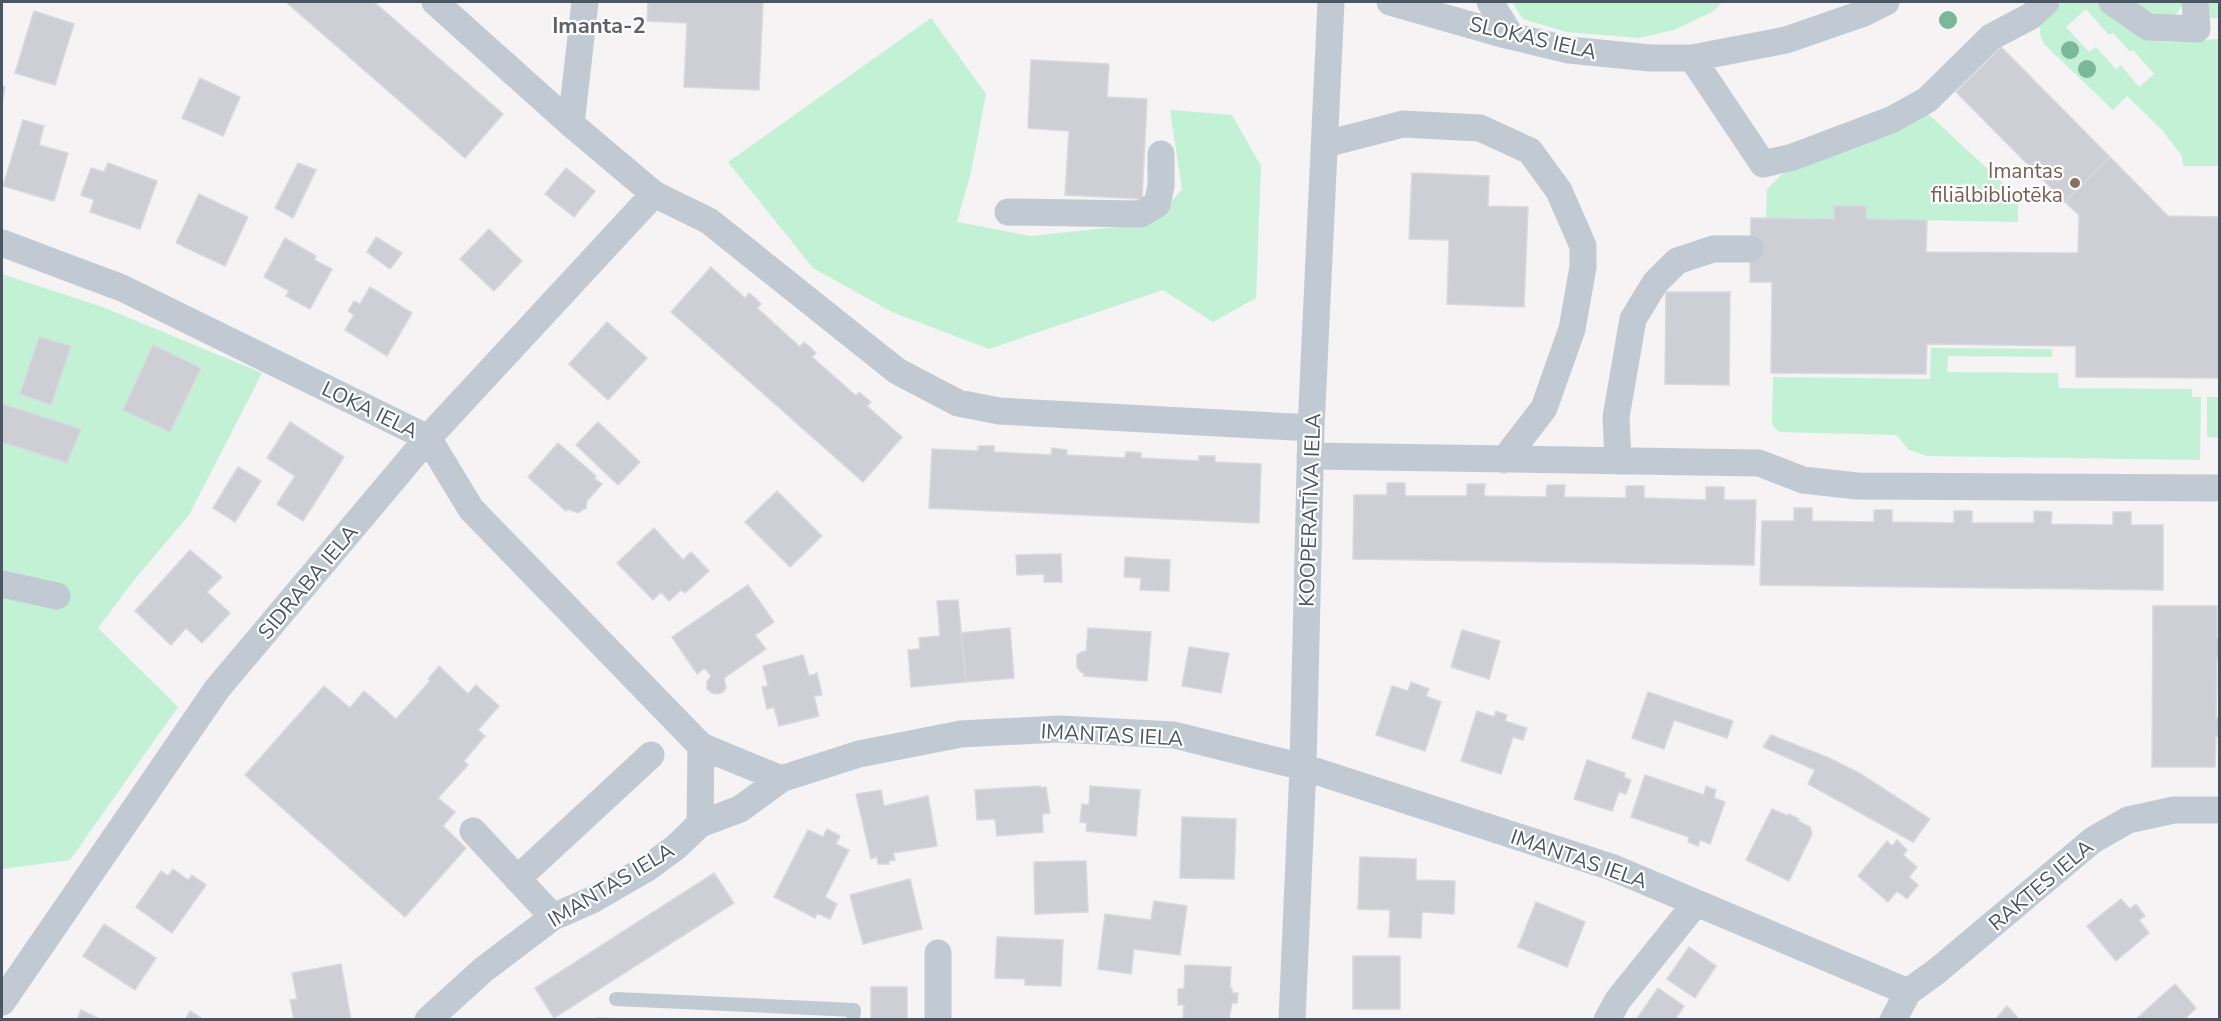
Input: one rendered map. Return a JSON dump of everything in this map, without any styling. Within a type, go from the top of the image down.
[{"type":"street","points":[[435,2],[654,194],[709,221],[897,371],[958,403],[999,411],[1311,428]]},
{"type":"street","points":[[572,124],[585,2]]},
{"type":"street","name":"KOOPERATĪVA IELA","points":[[1292,1020],[1303,767],[1311,428],[1331,2]]},
{"type":"street","name":"SLOKAS IELA","points":[[1390,2],[1569,50],[1641,58],[1692,58],[1786,40],[1864,13],[1886,2]]},
{"type":"street","points":[[1490,2],[1511,36]]},
{"type":"street","points":[[1692,58],[1763,164],[1793,157],[1891,120],[1927,100],[1991,37],[2031,16],[2046,2]]},
{"type":"street","points":[[2112,2],[2148,27],[2197,29],[2195,2]]},
{"type":"street","points":[[1326,144],[1403,124],[1480,128],[1530,151],[1559,190],[1583,246],[1583,267],[1572,329],[1544,408],[1504,460]]},
{"type":"street","points":[[1008,212],[1141,214],[1157,204],[1161,186],[1161,154]]},
{"type":"street","name":"SIDRABA IELA","points":[[2,1002],[217,689],[428,438],[654,194]]},
{"type":"street","name":"LOKA IELA","points":[[2,243],[122,288],[428,438],[471,509],[701,746],[781,778]]},
{"type":"street","points":[[1618,461],[1616,417],[1633,320],[1654,283],[1677,261],[1713,249],[1750,249]]},
{"type":"street","points":[[1311,456],[1759,463],[1803,480],[1857,486],[2220,488]]},
{"type":"street","points":[[2,584],[57,596]]},
{"type":"street","name":"IMANTAS IELA","points":[[428,1020],[483,970],[553,917],[592,900],[649,867],[676,848],[700,824],[740,808],[781,778],[859,754],[961,734],[1059,729],[1174,735],[1303,767],[1611,867],[1908,992]]},
{"type":"street","points":[[700,824],[701,746]]},
{"type":"street","points":[[517,879],[651,755]]},
{"type":"street","name":"RAKTES IELA","points":[[1893,1020],[1908,992],[1937,971],[2054,872],[2102,835],[2128,820],[2174,810],[2220,810]]},
{"type":"street","points":[[473,831],[553,917]]},
{"type":"street","points":[[1607,1020],[1618,1000],[1696,903]]},
{"type":"street","points":[[938,953],[938,1020]]},
{"type":"lane","points":[[616,999],[854,1010],[853,1020]]},
{"type":"green space","points":[[1512,2],[1723,2],[1712,12],[1674,30],[1639,38],[1566,32],[1523,19]]},
{"type":"green space","points":[[2063,2],[2102,2],[2147,39],[2168,42],[2219,39],[2219,166],[2183,166],[2182,156],[2162,130],[2127,96],[2113,110],[2044,44],[2040,30],[2041,24],[2047,15]],"holes":[[[2086,9],[2109,35],[2113,33],[2130,52],[2133,50],[2154,74],[2139,87],[2121,65],[2116,69],[2096,47],[2089,52],[2066,27]]]},
{"type":"green space","points":[[2127,2],[2183,2],[2178,12],[2165,19],[2150,15]]},
{"type":"green space","points":[[2205,2],[2219,2],[2219,18],[2206,18]]},
{"type":"green space","points":[[931,18],[986,94],[971,172],[957,222],[1031,236],[1153,223],[1182,189],[1170,110],[1232,115],[1261,166],[1256,298],[1213,322],[1163,290],[989,349],[892,312],[813,268],[728,162]]},
{"type":"green space","points":[[1927,113],[2018,197],[2018,222],[1866,219],[1866,206],[1834,206],[1834,219],[1766,219],[1767,189],[1781,175]]},
{"type":"green space","points":[[2,274],[105,308],[262,373],[189,515],[134,580],[98,628],[178,707],[70,860],[2,869]]},
{"type":"green space","points":[[1931,348],[2052,349],[2052,357],[1948,356],[1947,372],[2058,373],[2059,388],[2192,389],[2192,397],[2201,397],[2200,460],[1927,456],[1909,450],[1896,435],[1779,432],[1772,425],[1773,377],[1930,379]]},
{"type":"green space","points":[[2207,397],[2219,397],[2219,460],[2218,438],[2207,437]]},
{"type":"building","points":[[286,2],[374,2],[503,114],[465,158]]},
{"type":"building","points":[[648,2],[763,2],[759,90],[684,87],[687,23],[647,21]]},
{"type":"building","points":[[34,11],[74,24],[55,85],[15,73]]},
{"type":"building","points":[[2001,47],[2110,157],[2065,202],[1956,92]]},
{"type":"building","points":[[1031,60],[1109,64],[1107,97],[1147,99],[1142,199],[1065,195],[1069,131],[1028,128]]},
{"type":"building","points":[[200,78],[240,97],[223,136],[182,118]]},
{"type":"building","points":[[2,86],[5,87],[2,105]]},
{"type":"building","points":[[23,120],[44,126],[39,145],[68,153],[54,201],[3,186]]},
{"type":"building","points":[[2110,157],[2168,216],[2220,217],[2220,378],[2076,377],[2076,346],[1927,344],[1926,374],[1771,373],[1772,282],[1750,282],[1751,218],[1834,219],[1834,206],[1866,206],[1866,219],[1927,220],[1926,252],[2078,253],[2079,215],[2065,202]]},
{"type":"building","points":[[108,163],[157,181],[140,229],[90,212],[94,200],[81,195],[91,168],[104,172]]},
{"type":"building","points":[[298,163],[316,170],[293,218],[275,208]]},
{"type":"building","points":[[566,168],[595,191],[574,217],[545,194]]},
{"type":"building","points":[[1412,173],[1489,176],[1488,206],[1528,207],[1524,307],[1447,304],[1449,240],[1409,239]]},
{"type":"building","points":[[199,194],[248,217],[225,266],[176,243]]},
{"type":"building","points":[[489,229],[522,261],[494,291],[460,259]]},
{"type":"building","points":[[376,237],[402,253],[390,269],[367,252]]},
{"type":"building","points":[[285,238],[316,256],[314,260],[332,269],[310,309],[286,296],[289,291],[264,277]]},
{"type":"building","points":[[711,267],[745,298],[749,293],[755,298],[761,304],[757,308],[800,347],[804,342],[810,347],[816,353],[812,357],[856,396],[859,392],[871,402],[867,406],[902,437],[863,482],[671,312]]},
{"type":"building","points":[[370,287],[412,313],[387,356],[345,330],[354,315],[348,311],[354,301],[360,304]]},
{"type":"building","points":[[1666,292],[1730,292],[1729,385],[1665,384]]},
{"type":"building","points":[[607,322],[647,358],[608,400],[569,364]]},
{"type":"building","points":[[39,337],[71,346],[51,405],[20,394]]},
{"type":"building","points":[[153,345],[201,368],[170,432],[123,410]]},
{"type":"building","points":[[2,404],[81,429],[67,463],[2,442]]},
{"type":"building","points":[[290,422],[344,457],[303,521],[277,504],[295,476],[267,458]]},
{"type":"building","points":[[598,422],[640,462],[618,485],[576,445]]},
{"type":"building","points":[[558,443],[602,484],[587,501],[586,508],[578,513],[568,509],[566,511],[528,477]]},
{"type":"building","points":[[978,446],[994,446],[994,452],[1051,455],[1052,448],[1067,450],[1067,455],[1125,458],[1126,452],[1141,453],[1141,458],[1199,461],[1199,456],[1215,456],[1215,462],[1261,464],[1259,523],[929,508],[932,449],[978,451]]},
{"type":"building","points":[[238,467],[261,481],[235,522],[213,508]]},
{"type":"building","points":[[1387,483],[1405,483],[1405,496],[1467,496],[1467,484],[1485,484],[1484,496],[1546,497],[1547,485],[1565,485],[1564,497],[1626,498],[1626,486],[1644,486],[1644,498],[1706,500],[1706,487],[1724,487],[1724,500],[1756,500],[1754,565],[1353,559],[1354,495],[1387,495]]},
{"type":"building","points":[[777,491],[822,536],[790,567],[745,522]]},
{"type":"building","points":[[1794,508],[1812,508],[1812,521],[1874,522],[1874,510],[1892,510],[1892,522],[1954,523],[1954,511],[1972,511],[1972,523],[2034,523],[2034,511],[2052,512],[2051,524],[2113,525],[2113,512],[2131,512],[2131,525],[2163,525],[2163,590],[1760,585],[1762,521],[1794,521]]},
{"type":"building","points":[[654,528],[683,560],[691,552],[709,571],[685,593],[681,590],[669,601],[661,592],[653,600],[617,563]]},
{"type":"building","points":[[190,550],[222,577],[207,592],[230,613],[202,643],[186,628],[171,645],[135,611]]},
{"type":"building","points":[[1061,554],[1062,582],[1044,582],[1044,574],[1017,575],[1016,555]]},
{"type":"building","points":[[1125,557],[1170,560],[1169,591],[1140,590],[1141,578],[1124,577]]},
{"type":"building","points":[[748,585],[774,622],[755,635],[766,649],[724,678],[726,688],[723,692],[712,693],[707,689],[707,682],[711,676],[705,668],[697,674],[672,637]]},
{"type":"building","points":[[958,600],[966,682],[911,687],[908,650],[920,649],[919,638],[940,636],[937,601]]},
{"type":"building","points":[[2153,606],[2217,606],[2217,638],[2220,639],[2220,657],[2217,657],[2216,718],[2220,718],[2220,736],[2216,736],[2215,767],[2152,767]]},
{"type":"building","points":[[1010,628],[1014,678],[966,682],[961,633]]},
{"type":"building","points":[[1088,628],[1151,632],[1147,681],[1084,676],[1084,673],[1077,667],[1077,655],[1083,651],[1086,652]]},
{"type":"building","points":[[1462,630],[1500,641],[1489,679],[1451,667]]},
{"type":"building","points":[[1189,647],[1229,653],[1221,693],[1182,686]]},
{"type":"building","points":[[803,655],[809,676],[817,673],[822,695],[814,696],[819,716],[779,726],[774,707],[767,709],[762,687],[768,686],[763,666]]},
{"type":"building","points":[[439,666],[468,694],[476,685],[499,706],[478,730],[485,736],[464,761],[468,765],[438,798],[455,812],[443,826],[466,848],[405,917],[245,775],[324,686],[350,708],[364,691],[396,719],[430,681],[428,679]]},
{"type":"building","points":[[1411,682],[1429,689],[1426,696],[1441,702],[1425,751],[1376,735],[1392,686],[1408,691]]},
{"type":"building","points":[[1648,692],[1733,721],[1727,738],[1674,720],[1664,749],[1632,738]]},
{"type":"building","points":[[1477,711],[1494,717],[1496,711],[1507,715],[1505,721],[1527,728],[1523,740],[1513,737],[1501,774],[1461,761]]},
{"type":"building","points":[[1771,735],[1829,758],[1861,774],[1930,819],[1913,842],[1808,784],[1815,770],[1763,747]]},
{"type":"building","points":[[1587,760],[1625,773],[1624,777],[1631,780],[1626,794],[1619,792],[1612,811],[1574,799]]},
{"type":"building","points":[[1645,775],[1704,795],[1706,786],[1716,790],[1714,798],[1725,802],[1710,844],[1700,840],[1698,846],[1688,842],[1689,837],[1631,817]]},
{"type":"building","points":[[1040,786],[1040,788],[1046,787],[1050,813],[1042,814],[1043,832],[997,836],[995,819],[977,820],[975,790]]},
{"type":"building","points":[[1090,786],[1140,790],[1136,836],[1086,831],[1087,823],[1080,822],[1082,804],[1089,805]]},
{"type":"building","points":[[881,790],[884,806],[928,796],[937,846],[893,853],[895,860],[889,861],[889,864],[878,864],[877,856],[871,859],[856,794]]},
{"type":"building","points":[[1772,809],[1799,819],[1798,821],[1810,827],[1812,834],[1789,881],[1746,860]]},
{"type":"building","points":[[1182,817],[1236,819],[1234,879],[1180,878]]},
{"type":"building","points":[[827,829],[840,836],[836,844],[849,850],[825,897],[837,904],[830,919],[817,913],[815,918],[774,897],[808,830],[823,837]]},
{"type":"building","points":[[1897,840],[1907,850],[1903,855],[1917,867],[1909,877],[1918,885],[1907,899],[1897,891],[1888,902],[1858,876],[1887,841],[1892,846]]},
{"type":"building","points":[[1360,857],[1416,859],[1416,880],[1455,881],[1454,914],[1422,912],[1421,938],[1389,937],[1390,910],[1358,909]]},
{"type":"building","points":[[1086,861],[1088,912],[1035,914],[1034,862]]},
{"type":"building","points":[[173,869],[188,880],[192,875],[206,885],[172,933],[136,907],[161,871],[168,876]]},
{"type":"building","points":[[714,873],[734,903],[554,1018],[535,988]]},
{"type":"building","points":[[910,879],[922,929],[863,944],[850,895]]},
{"type":"building","points":[[2121,899],[2130,909],[2136,904],[2145,916],[2139,920],[2149,933],[2116,961],[2087,926]]},
{"type":"building","points":[[1154,901],[1187,906],[1180,955],[1134,949],[1131,974],[1098,969],[1105,914],[1151,920]]},
{"type":"building","points":[[1536,902],[1585,922],[1567,967],[1518,947]]},
{"type":"building","points":[[104,924],[156,958],[135,990],[83,956]]},
{"type":"building","points":[[997,937],[1063,940],[1061,986],[1025,985],[1025,979],[995,978]]},
{"type":"building","points":[[1689,947],[1716,966],[1695,998],[1667,979]]},
{"type":"building","points":[[1353,956],[1400,956],[1400,1009],[1353,1009]]},
{"type":"building","points":[[341,964],[351,1020],[294,1019],[290,1000],[297,999],[292,973]]},
{"type":"building","points":[[1185,965],[1231,967],[1230,988],[1232,988],[1232,993],[1238,993],[1237,1003],[1232,1003],[1229,1020],[1183,1020],[1184,1005],[1178,1005],[1178,989],[1184,989]]},
{"type":"building","points":[[2175,984],[2196,1008],[2184,1020],[2135,1020]]},
{"type":"building","points":[[871,987],[907,987],[907,1020],[871,1020]]},
{"type":"building","points":[[1658,988],[1684,1006],[1675,1020],[1636,1020]]},
{"type":"building","points":[[2007,1006],[2020,1020],[1995,1020]]},
{"type":"building","points":[[81,1010],[102,1020],[77,1020]]},
{"type":"building","points":[[190,1011],[204,1020],[185,1020]]},
{"type":"building","points":[[597,1018],[658,1020],[597,1020]]},
{"type":"place","name":"Imantas filiālbibliotēka","points":[[2075,183]]},
{"type":"district","name":"Imanta-2","points":[[599,26]]}]
